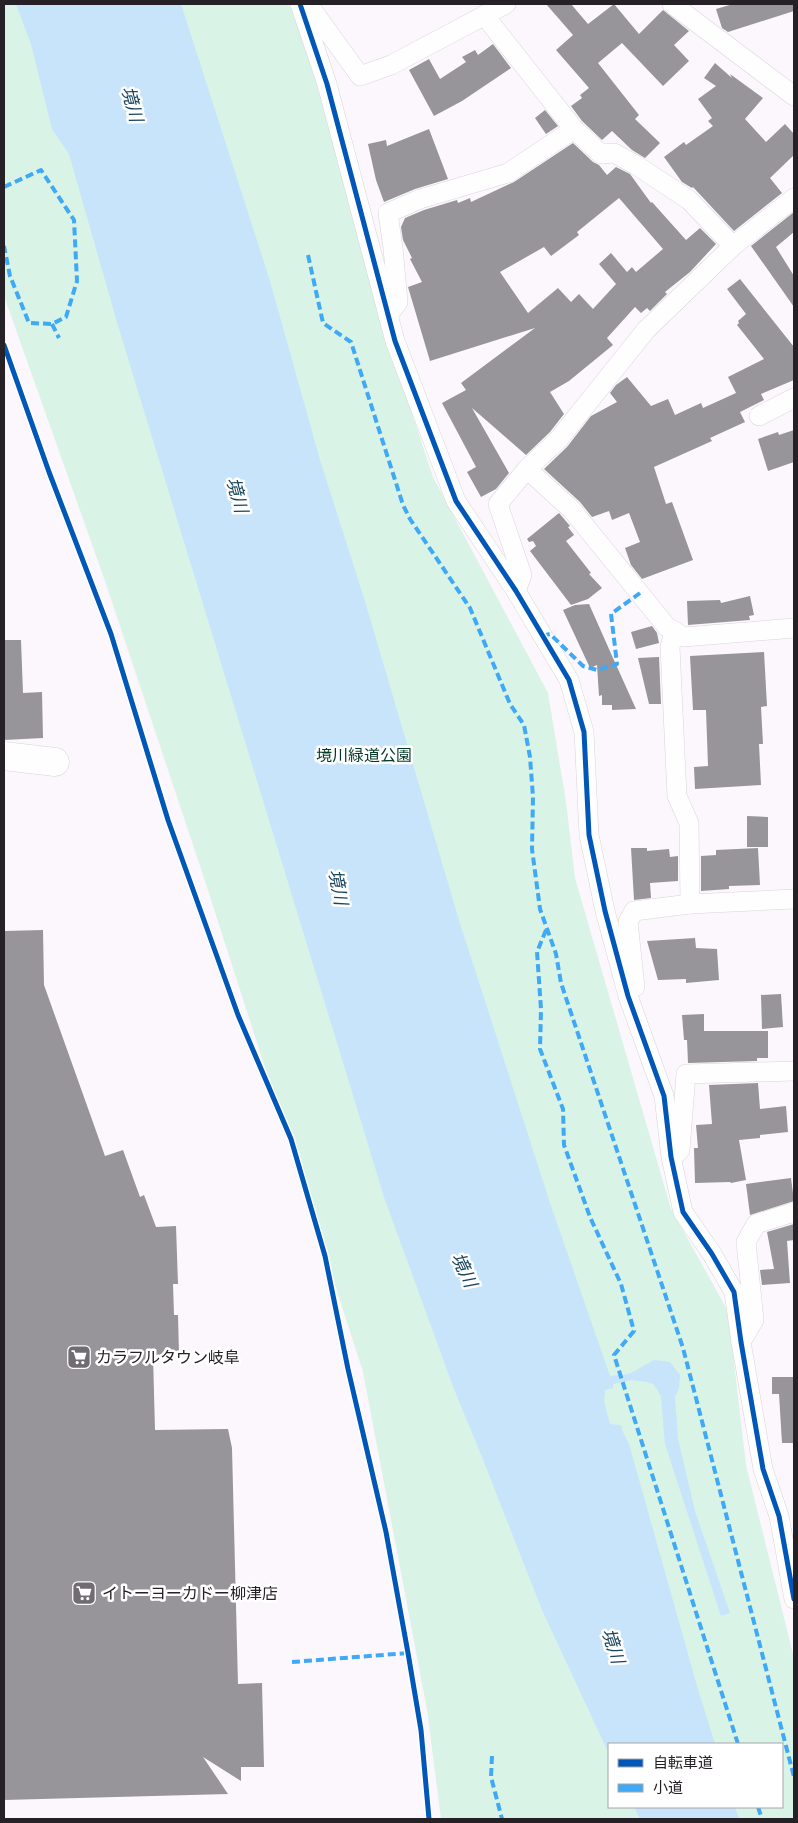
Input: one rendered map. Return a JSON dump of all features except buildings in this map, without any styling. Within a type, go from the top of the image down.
[{"type":"street","points":[[300,4],[326,84],[395,341],[456,501],[516,591],[569,680],[584,732],[589,835],[605,911],[628,996],[664,1096],[672,1158],[684,1212],[734,1292],[763,1469],[790,1549],[789,1577],[794,1599]]},
{"type":"street","points":[[308,4],[360,76],[391,65],[506,4]]},
{"type":"street","points":[[672,4],[794,96]]},
{"type":"street","points":[[484,15],[574,129],[601,154],[614,153],[636,165],[689,200],[733,246]]},
{"type":"street","points":[[388,315],[398,302],[388,214],[420,199],[508,173],[574,129]]},
{"type":"street","points":[[516,591],[522,575],[498,504],[527,469],[558,440],[646,330],[733,246],[794,198]]},
{"type":"street","points":[[759,416],[794,398]]},
{"type":"street","points":[[527,469],[572,510],[667,627],[684,637],[794,628]]},
{"type":"street","points":[[674,631],[670,647],[677,796],[689,823],[690,904]]},
{"type":"street","points":[[4,756],[55,762]]},
{"type":"street","points":[[628,996],[636,995],[628,922],[634,911],[690,904],[794,899]]},
{"type":"street","points":[[672,1158],[680,1150],[686,1074],[794,1074]]},
{"type":"street","points":[[741,1342],[754,1320],[746,1242],[756,1224],[794,1212]]},
{"type":"green space","name":"境川緑道公園","points":[[4,4],[289,4],[307,51],[396,365],[433,477],[548,693],[566,802],[575,878],[671,1209],[728,1311],[746,1465],[794,1658],[794,1819],[441,1819],[427,1710],[363,1372],[203,875],[105,581],[4,296]]},
{"type":"water","name":"境川","points":[[16,4],[181,4],[270,281],[320,460],[364,598],[458,917],[550,1203],[610,1376],[629,1374],[654,1360],[670,1362],[680,1375],[679,1388],[675,1397],[678,1439],[695,1511],[730,1613],[721,1616],[665,1444],[661,1397],[657,1389],[653,1384],[632,1380],[613,1384],[613,1388],[605,1390],[604,1401],[610,1424],[622,1427],[629,1444],[715,1743],[608,1743],[608,1752],[542,1610],[454,1389],[385,1200],[119,329],[69,154],[52,129],[31,44]]},
{"type":"water","points":[[634,1808],[735,1808],[739,1819],[640,1819]]},
{"type":"marked path","points":[[4,187],[41,170],[74,220],[77,281],[66,317],[52,324],[29,323],[10,276],[4,246]]},
{"type":"marked path","points":[[308,255],[323,323],[351,342],[403,505],[410,519],[470,608],[510,704],[524,725],[530,757],[533,797],[532,849],[540,909],[556,954],[561,983],[683,1348],[794,1777]]},
{"type":"marked path","points":[[52,324],[59,338]]},
{"type":"marked path","points":[[542,636],[550,634],[583,666],[597,670],[617,664],[611,614],[640,593]]},
{"type":"marked path","points":[[546,930],[537,952],[541,1009],[540,1049],[563,1109],[564,1145],[590,1217],[621,1284],[634,1331],[614,1355],[738,1743]]},
{"type":"marked path","points":[[292,1662],[408,1653]]},
{"type":"marked path","points":[[492,1756],[491,1777],[502,1819]]},
{"type":"marked path","points":[[758,1808],[762,1819]]},
{"type":"cycle path","points":[[300,4],[327,84],[395,341],[456,501],[516,591],[569,680],[584,732],[589,835],[605,911],[628,996],[664,1096],[671,1157],[683,1212],[712,1254],[734,1292],[763,1469],[779,1516],[794,1599]]},
{"type":"cycle path","points":[[4,345],[49,472],[111,634],[168,820],[238,1015],[291,1139],[325,1256],[348,1369],[386,1532],[421,1730],[429,1819]]},
{"type":"place","name":"カラフルタウン岐阜","points":[[79,1357]]},
{"type":"place","name":"イトーヨーカドー柳津店","points":[[84,1593]]}]
